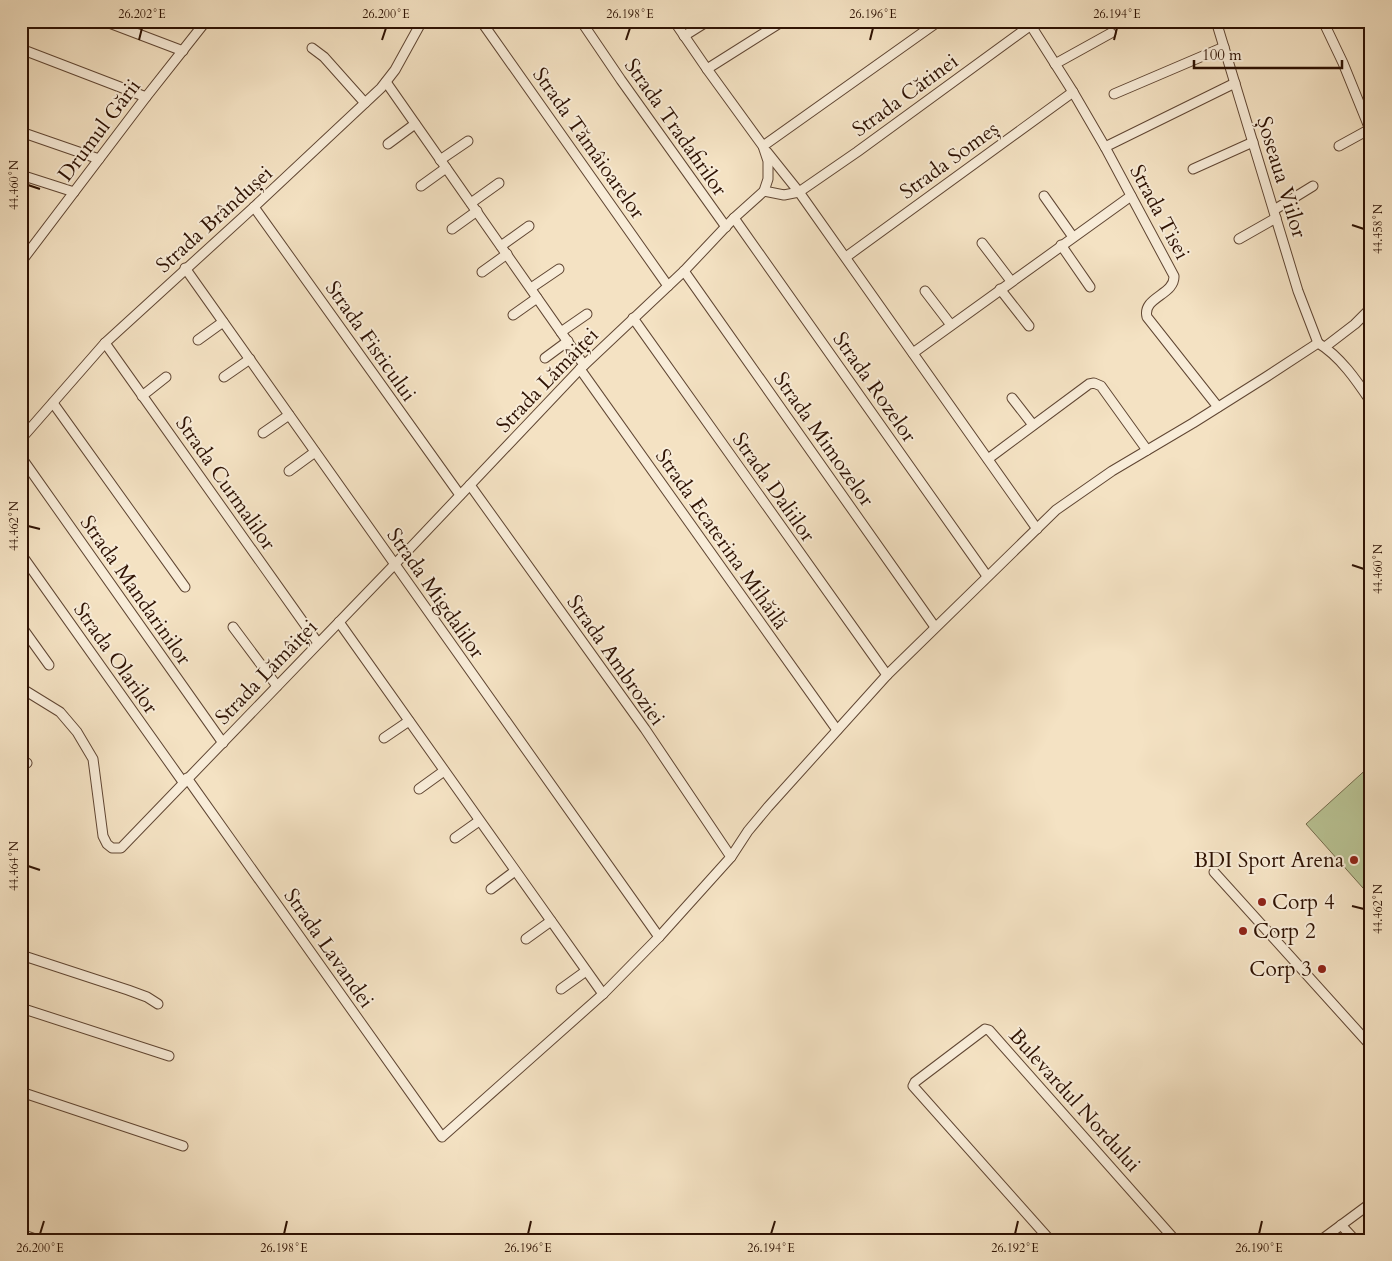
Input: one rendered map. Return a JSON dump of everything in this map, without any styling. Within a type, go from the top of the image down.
[{"type":"street","points":[[104,21],[183,51]]},
{"type":"street","name":"Drumul Gării","points":[[23,258],[206,21]]},
{"type":"street","name":"Strada Brândușei","points":[[21,438],[105,343],[365,104],[386,82],[422,21]]},
{"type":"street","name":"Strada Tămâioarelor","points":[[481,21],[668,286]]},
{"type":"street","name":"Strada Tradafirilor","points":[[581,21],[726,227]]},
{"type":"street","points":[[674,21],[706,70],[846,257],[1037,529]]},
{"type":"street","points":[[684,36],[708,21]]},
{"type":"street","points":[[706,70],[783,21]]},
{"type":"street","points":[[763,146],[939,21]]},
{"type":"street","name":"Șoseaua Viilor","points":[[1216,21],[1298,291],[1322,345]]},
{"type":"street","points":[[1323,21],[1343,63],[1370,130],[1339,146]]},
{"type":"street","name":"Strada Tisei","points":[[1029,23],[1105,147],[1174,276],[1172,286],[1148,306],[1147,317],[1218,407]]},
{"type":"street","name":"Strada Cătinei","points":[[799,192],[857,152],[1029,23]]},
{"type":"street","points":[[1055,64],[1111,33]]},
{"type":"street","points":[[1114,94],[1224,47]]},
{"type":"street","points":[[312,48],[324,57],[365,104]]},
{"type":"street","points":[[21,49],[146,97]]},
{"type":"street","name":"Strada Ecaterina Mihăilă","points":[[386,82],[568,341],[582,367],[837,730]]},
{"type":"street","points":[[1105,147],[1235,83]]},
{"type":"street","name":"Strada Someș","points":[[846,257],[1073,92]]},
{"type":"street","points":[[388,144],[415,124]]},
{"type":"street","points":[[21,132],[99,159]]},
{"type":"street","points":[[440,160],[468,141]]},
{"type":"street","points":[[1193,169],[1253,142]]},
{"type":"street","points":[[763,146],[768,161],[768,180],[764,191],[784,195],[799,192]]},
{"type":"street","points":[[421,186],[446,168]]},
{"type":"street","points":[[21,174],[74,192]]},
{"type":"street","points":[[471,203],[499,183]]},
{"type":"street","points":[[1240,239],[1313,186]]},
{"type":"street","name":"Strada Lămâiței","points":[[21,688],[60,712],[77,732],[93,759],[103,836],[107,844],[115,849],[121,848],[582,367],[684,271],[734,218],[764,191]]},
{"type":"street","points":[[1044,196],[1073,237]]},
{"type":"street","points":[[913,353],[1010,281],[1131,196]]},
{"type":"street","name":"Strada Fisticului","points":[[254,207],[460,495]]},
{"type":"street","points":[[452,229],[476,211]]},
{"type":"street","name":"Strada Rozelor","points":[[734,218],[987,576]]},
{"type":"street","points":[[501,246],[529,226]]},
{"type":"street","points":[[982,243],[1010,281]]},
{"type":"street","points":[[1061,245],[1090,287]]},
{"type":"street","points":[[482,272],[507,254]]},
{"type":"street","name":"Strada Migdalilor","points":[[185,268],[659,937]]},
{"type":"street","points":[[531,288],[559,269]]},
{"type":"street","name":"Strada Mimozelor","points":[[684,271],[935,627]]},
{"type":"street","points":[[1000,289],[1029,326]]},
{"type":"street","points":[[925,291],[951,325]]},
{"type":"street","points":[[513,315],[538,298]]},
{"type":"street","points":[[338,622],[602,994],[659,937],[731,857],[748,831],[768,807],[886,675],[1056,510],[1079,493],[1147,450],[1355,324],[1371,308]]},
{"type":"street","points":[[561,332],[587,314]]},
{"type":"street","name":"Strada Daliilor","points":[[633,318],[886,675]]},
{"type":"street","points":[[198,340],[223,322]]},
{"type":"street","points":[[545,358],[568,341]]},
{"type":"street","name":"Strada Curmalilor","points":[[105,343],[318,643]]},
{"type":"street","points":[[1322,345],[1353,376],[1371,402]]},
{"type":"street","points":[[224,377],[250,359]]},
{"type":"street","points":[[142,396],[166,376]]},
{"type":"street","points":[[988,459],[1089,384],[1094,383],[1101,386],[1147,450]]},
{"type":"street","points":[[1012,398],[1034,425]]},
{"type":"street","points":[[53,403],[185,587]]},
{"type":"street","points":[[263,433],[289,415]]},
{"type":"street","points":[[289,471],[316,452]]},
{"type":"street","name":"Strada Mandarinilor","points":[[21,458],[222,743]]},
{"type":"street","name":"Strada Ambroziei","points":[[470,485],[645,729],[731,857]]},
{"type":"street","name":"Strada Olarilor","points":[[21,554],[185,780]]},
{"type":"street","points":[[21,626],[49,665]]},
{"type":"street","points":[[233,626],[277,686]]},
{"type":"street","points":[[384,738],[408,721]]},
{"type":"street","points":[[419,789],[444,771]]},
{"type":"street","name":"Strada Lavandei","points":[[185,780],[442,1138],[602,994]]},
{"type":"street","points":[[455,838],[479,820]]},
{"type":"street","points":[[491,889],[515,871]]},
{"type":"street","points":[[1214,872],[1371,1046]]},
{"type":"street","points":[[526,939],[550,921]]},
{"type":"street","points":[[21,955],[128,990],[158,1004]]},
{"type":"street","points":[[561,989],[586,971]]},
{"type":"street","points":[[21,1008],[169,1056]]},
{"type":"street","name":"Bulevardul Nordului","points":[[1050,1240],[913,1086],[985,1029],[989,1030],[1175,1240]]},
{"type":"street","points":[[21,1092],[183,1146]]},
{"type":"street","points":[[1321,1240],[1371,1203]]},
{"type":"street","points":[[1341,1225],[1355,1240]]},
{"type":"street","points":[[21,1234],[38,1240]]},
{"type":"green space","name":"BDI Sport Arena","points":[[1371,765],[1371,897],[1306,824]]},
{"type":"place","name":"BDI Sport Arena","points":[[1354,860]]},
{"type":"place","name":"Corp 4","points":[[1262,902]]},
{"type":"place","name":"Corp 2","points":[[1243,931]]},
{"type":"place","name":"Corp 3","points":[[1322,969]]}]
